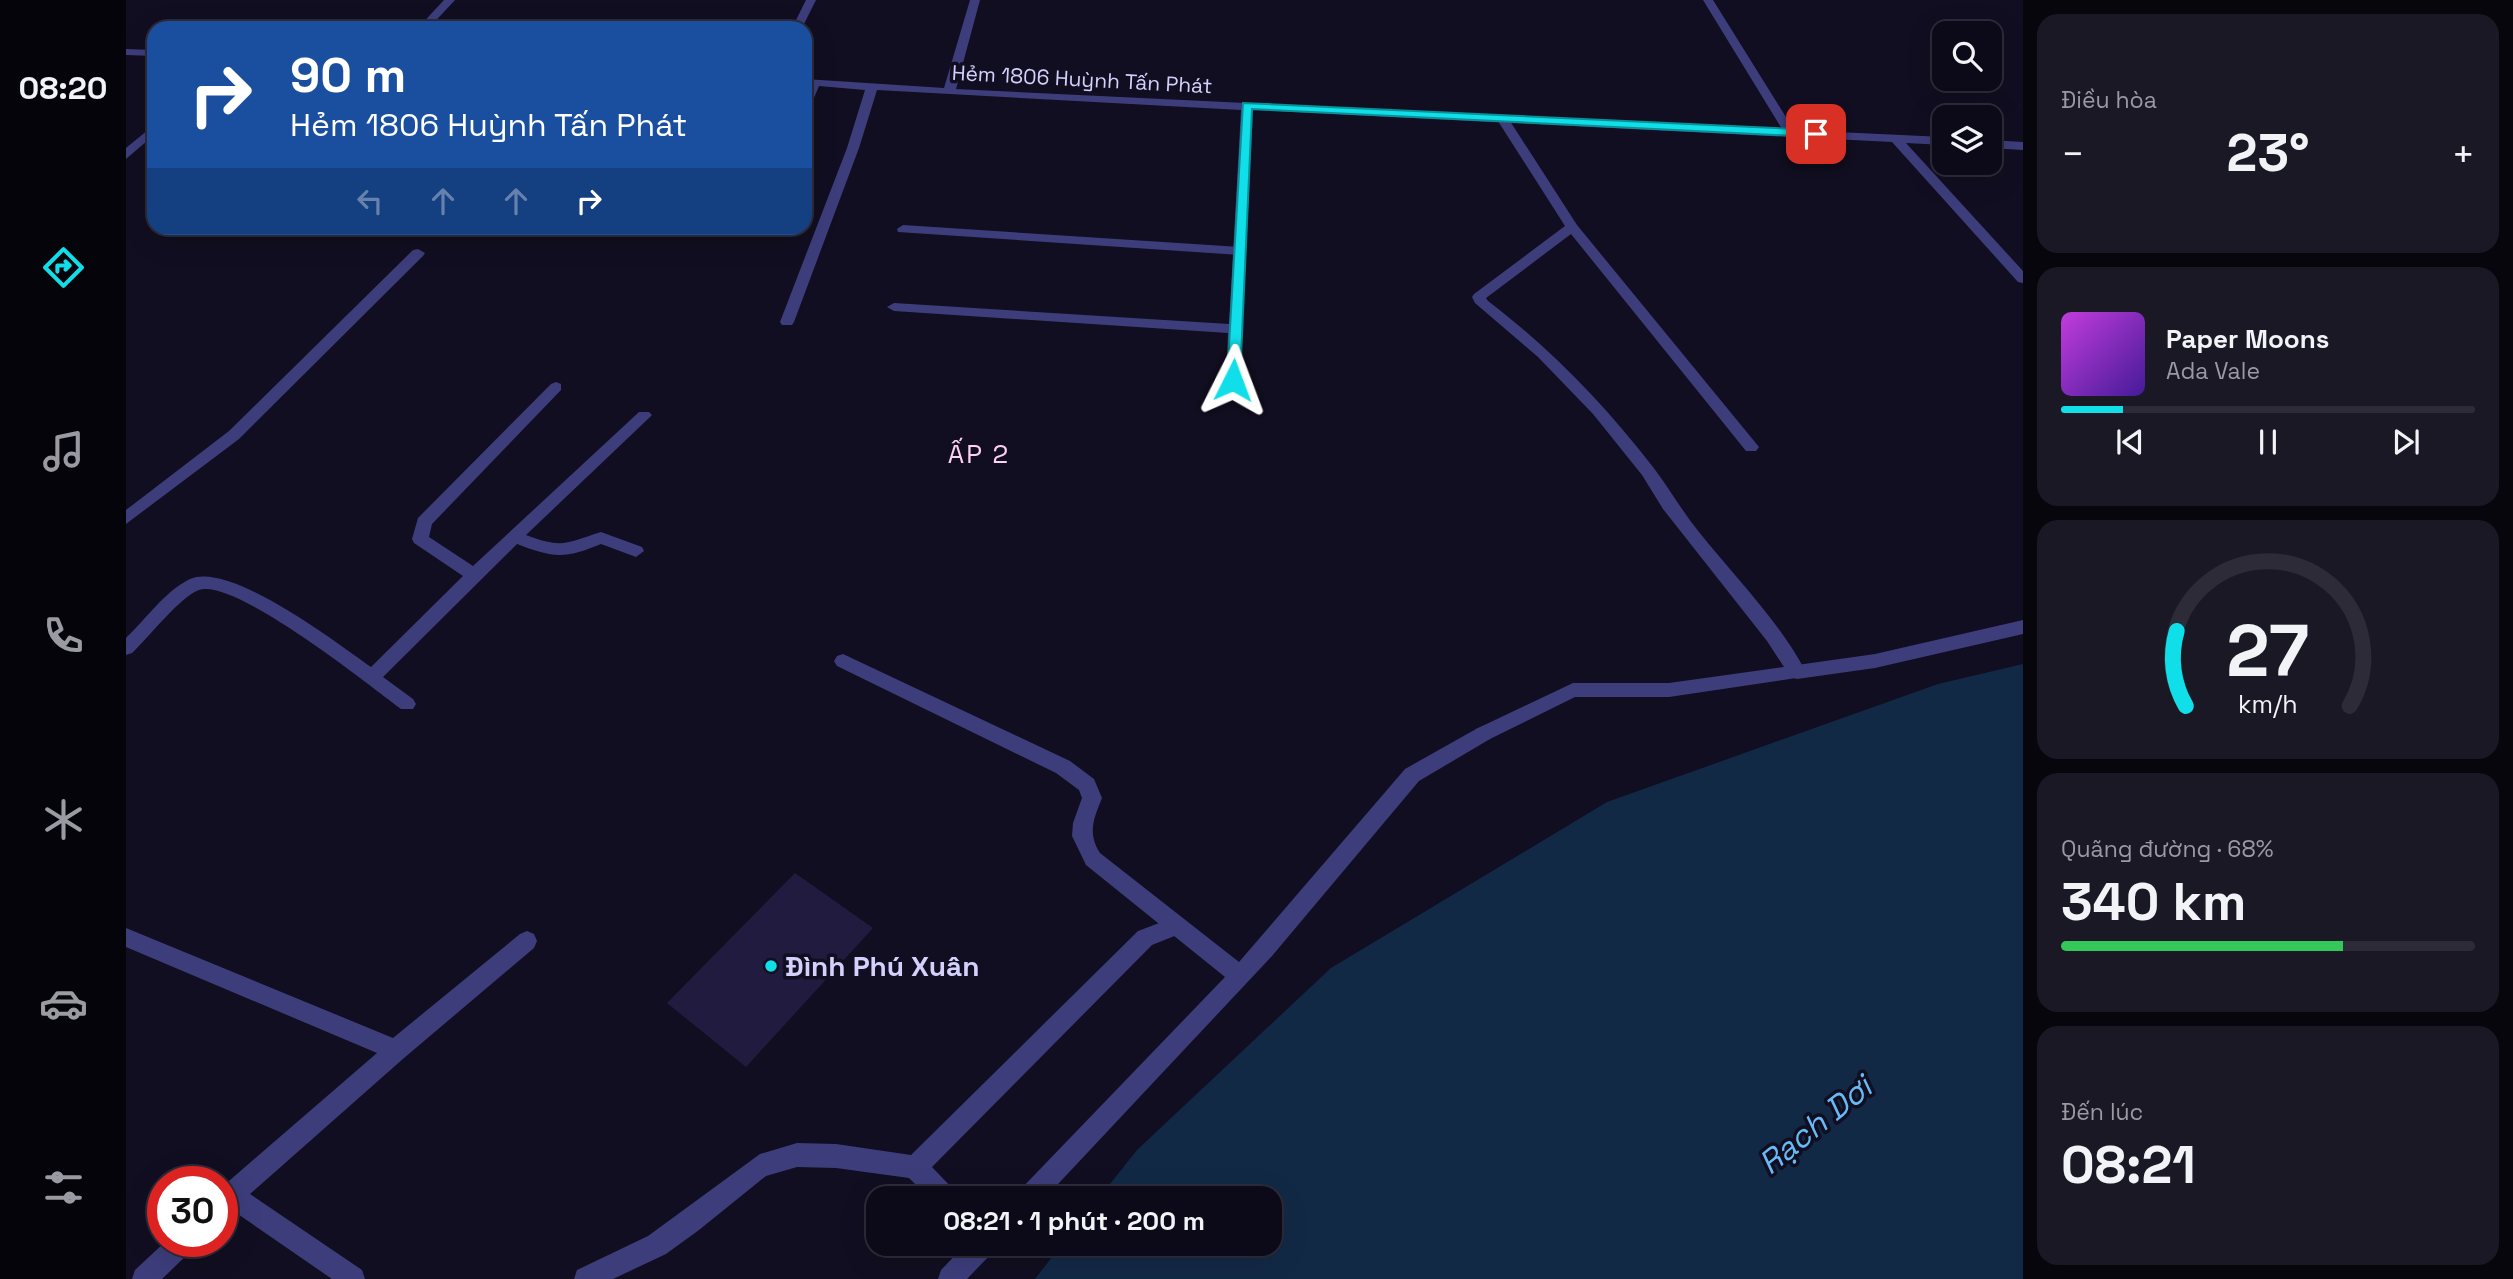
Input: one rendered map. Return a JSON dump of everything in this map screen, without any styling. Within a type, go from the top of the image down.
[{"type":"street","points":[[430,21],[450,0]]},
{"type":"street","points":[[800,21],[810,0]]},
{"type":"street","points":[[949,92],[975,0]]},
{"type":"street","points":[[1708,0],[1789,132]]},
{"type":"street","points":[[126,52],[147,53]]},
{"type":"street","name":"Hẻm 1806 Huỳnh Tấn Phát","points":[[812,82],[949,92],[1932,140]]},
{"type":"street","points":[[787,323],[853,148],[872,87]]},
{"type":"street","points":[[1233,380],[1247,106]]},
{"type":"street","points":[[1502,118],[1572,227],[1751,447]]},
{"type":"street","points":[[126,155],[147,136]]},
{"type":"street","points":[[1895,138],[2023,278]]},
{"type":"street","points":[[2002,145],[2023,146]]},
{"type":"street","points":[[1572,227],[1479,297],[1482,303],[1551,359],[1614,428],[1662,490],[1669,505],[1773,636],[1797,672]]},
{"type":"street","points":[[903,229],[1240,250]]},
{"type":"street","points":[[126,518],[234,435],[418,253]]},
{"type":"street","points":[[894,307],[1236,329]]},
{"type":"street","points":[[474,575],[420,539],[420,531],[424,522],[556,387]]},
{"type":"street","points":[[371,678],[474,575],[644,415]]},
{"type":"street","points":[[514,537],[548,550],[571,550],[601,538],[636,551]]},
{"type":"street","points":[[126,648],[185,592],[198,583],[211,582],[234,590],[306,629],[407,704]]},
{"type":"street","points":[[1039,1186],[1240,976],[1412,775],[1483,734],[1573,690],[1669,690],[1875,661],[2023,627]]},
{"type":"street","points":[[843,661],[1063,767],[1087,785],[1092,798],[1080,842],[1110,876],[1240,976]]},
{"type":"street","points":[[915,1167],[1145,938],[1175,926]]},
{"type":"street","points":[[126,937],[396,1050]]},
{"type":"street","points":[[238,1189],[396,1050],[527,941]]},
{"type":"street","points":[[586,1279],[657,1245],[691,1222],[760,1166],[797,1155],[836,1156],[915,1167],[934,1186]]},
{"type":"street","points":[[238,1206],[353,1279]]},
{"type":"street","points":[[950,1279],[972,1256]]},
{"type":"street","points":[[144,1279],[167,1257]]},
{"type":"water","name":"Rạch Dơi","points":[[2023,664],[2023,1279],[1035,1279],[1053,1256],[1282,1256],[1282,1186],[1108,1186],[1137,1150],[1331,968],[1607,802],[1938,684]]},
{"type":"building","name":"Đình Phú Xuân","points":[[795,873],[873,928],[746,1067],[667,1003]]},
{"type":"place","name":"Đình Phú Xuân","points":[[771,966]]},
{"type":"district","name":"ẤP 2","points":[[979,454]]},
{"type":"route","points":[[1233,380],[1247,106],[1816,134]]}]
